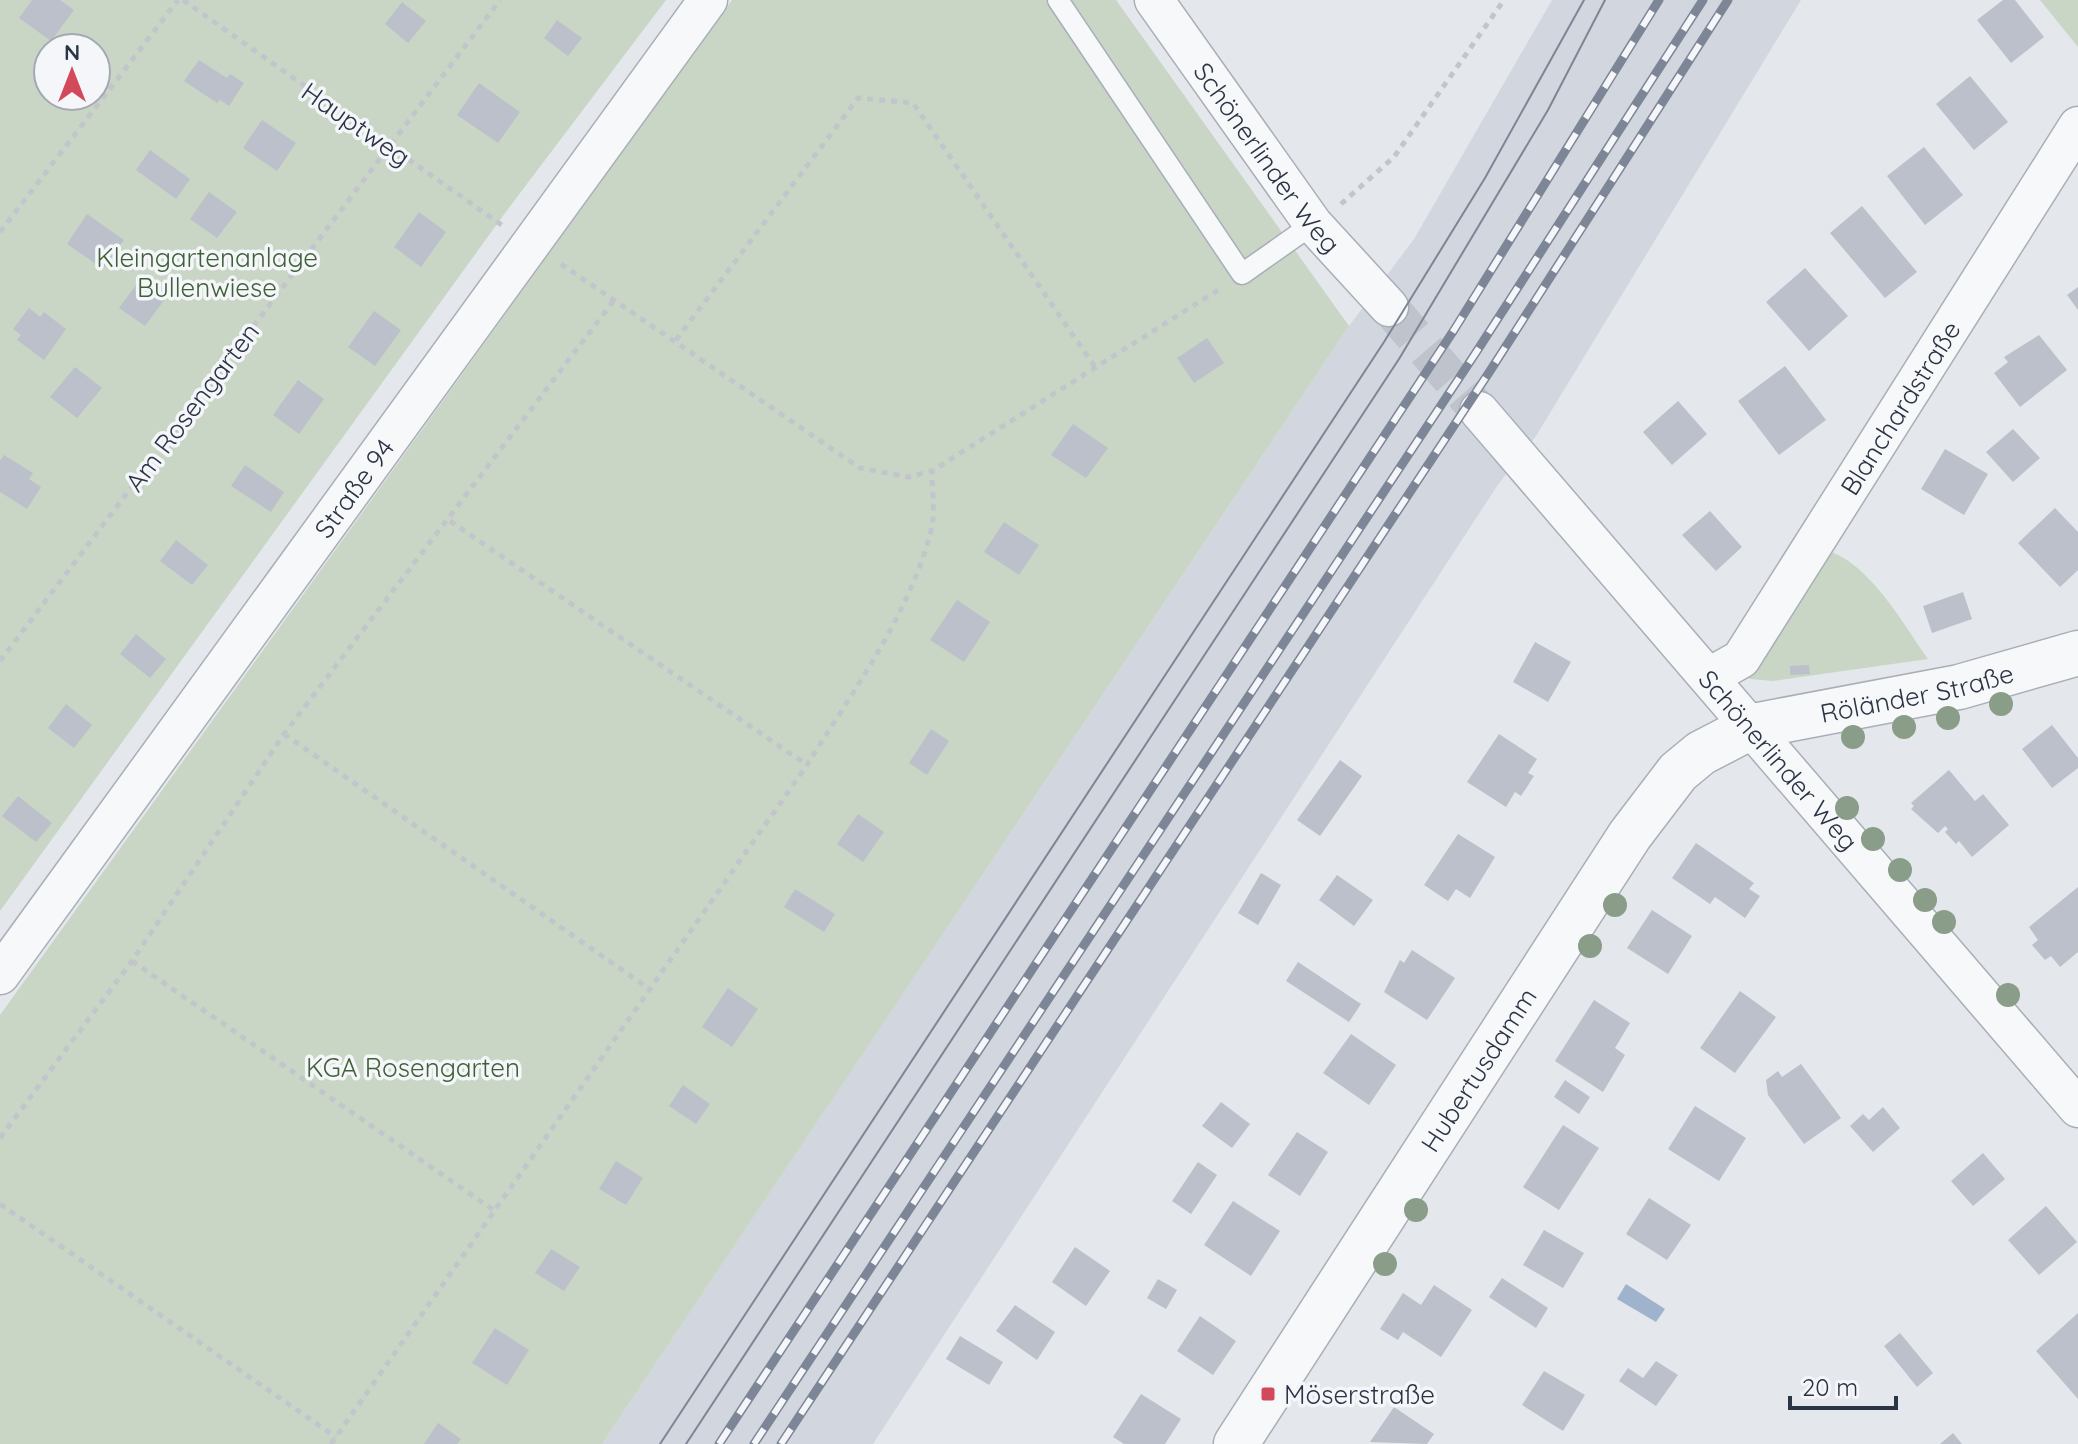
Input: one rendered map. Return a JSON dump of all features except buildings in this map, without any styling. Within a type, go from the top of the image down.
[{"type":"street","name":"Straße 94","points":[[0,975],[708,0]]},
{"type":"street","name":"Schönerlinder Weg","points":[[1154,0],[1313,224],[1389,307]]},
{"type":"street","name":"Blanchardstraße","points":[[1709,677],[1741,659],[2078,126]]},
{"type":"street","name":"Schönerlinder Weg","points":[[1479,411],[1753,726],[2078,1108]]},
{"type":"street","name":"Röländer Straße","points":[[1753,726],[1959,687],[2078,653]]},
{"type":"street","name":"Hubertusdamm","points":[[1236,1444],[1653,803],[1701,753],[1753,726]]},
{"type":"lane","points":[[1058,0],[1242,274],[1313,224]]},
{"type":"path","name":"Hauptweg","points":[[180,0],[389,148],[860,468],[908,477],[932,471]]},
{"type":"path","points":[[0,232],[180,0]]},
{"type":"path","name":"Am Rosengarten","points":[[0,661],[500,0]]},
{"type":"path","points":[[1313,224],[1360,191],[1394,157],[1504,0]]},
{"type":"path","points":[[676,341],[858,98],[913,103],[1095,367]]},
{"type":"path","points":[[331,1444],[807,765],[871,663],[905,597],[932,525],[932,471],[1242,274]]},
{"type":"path","points":[[0,1138],[132,961],[284,734],[450,521],[615,299]]},
{"type":"path","points":[[450,521],[807,765]]},
{"type":"path","points":[[284,734],[648,988]]},
{"type":"path","points":[[132,961],[495,1211]]},
{"type":"path","points":[[0,1204],[336,1437]]},
{"type":"shaded area","points":[[1552,0],[1801,0],[1536,436],[1497,486],[873,1444],[602,1444],[1349,326],[1414,239]]},
{"type":"green space","name":"Kleingartenanlage Bullenwiese","points":[[0,0],[666,0],[505,213],[0,911]]},
{"type":"green space","name":"KGA Rosengarten","points":[[732,0],[1116,0],[1349,326],[602,1444],[0,1444],[0,1015]]},
{"type":"green space","points":[[2040,0],[2078,0],[2078,47]]},
{"type":"green space","points":[[1824,549],[1841,556],[1870,580],[1928,659],[1773,681],[1750,679],[1746,674]]},
{"type":"water","points":[[1626,1284],[1665,1309],[1656,1322],[1617,1299]]},
{"type":"tunnel","points":[[1389,307],[1479,411]]},
{"type":"tram line","points":[[660,1444],[1384,342],[1485,178],[1584,0]]},
{"type":"tram line","points":[[686,1444],[1399,359],[1548,110],[1605,0]]},
{"type":"railway","points":[[719,1444],[1454,330],[1659,0]]},
{"type":"railway","points":[[754,1444],[1475,354],[1703,0]]},
{"type":"railway","points":[[781,1444],[1490,371],[1728,0]]},
{"type":"place","name":"Möserstraße","points":[[1268,1394]]}]
